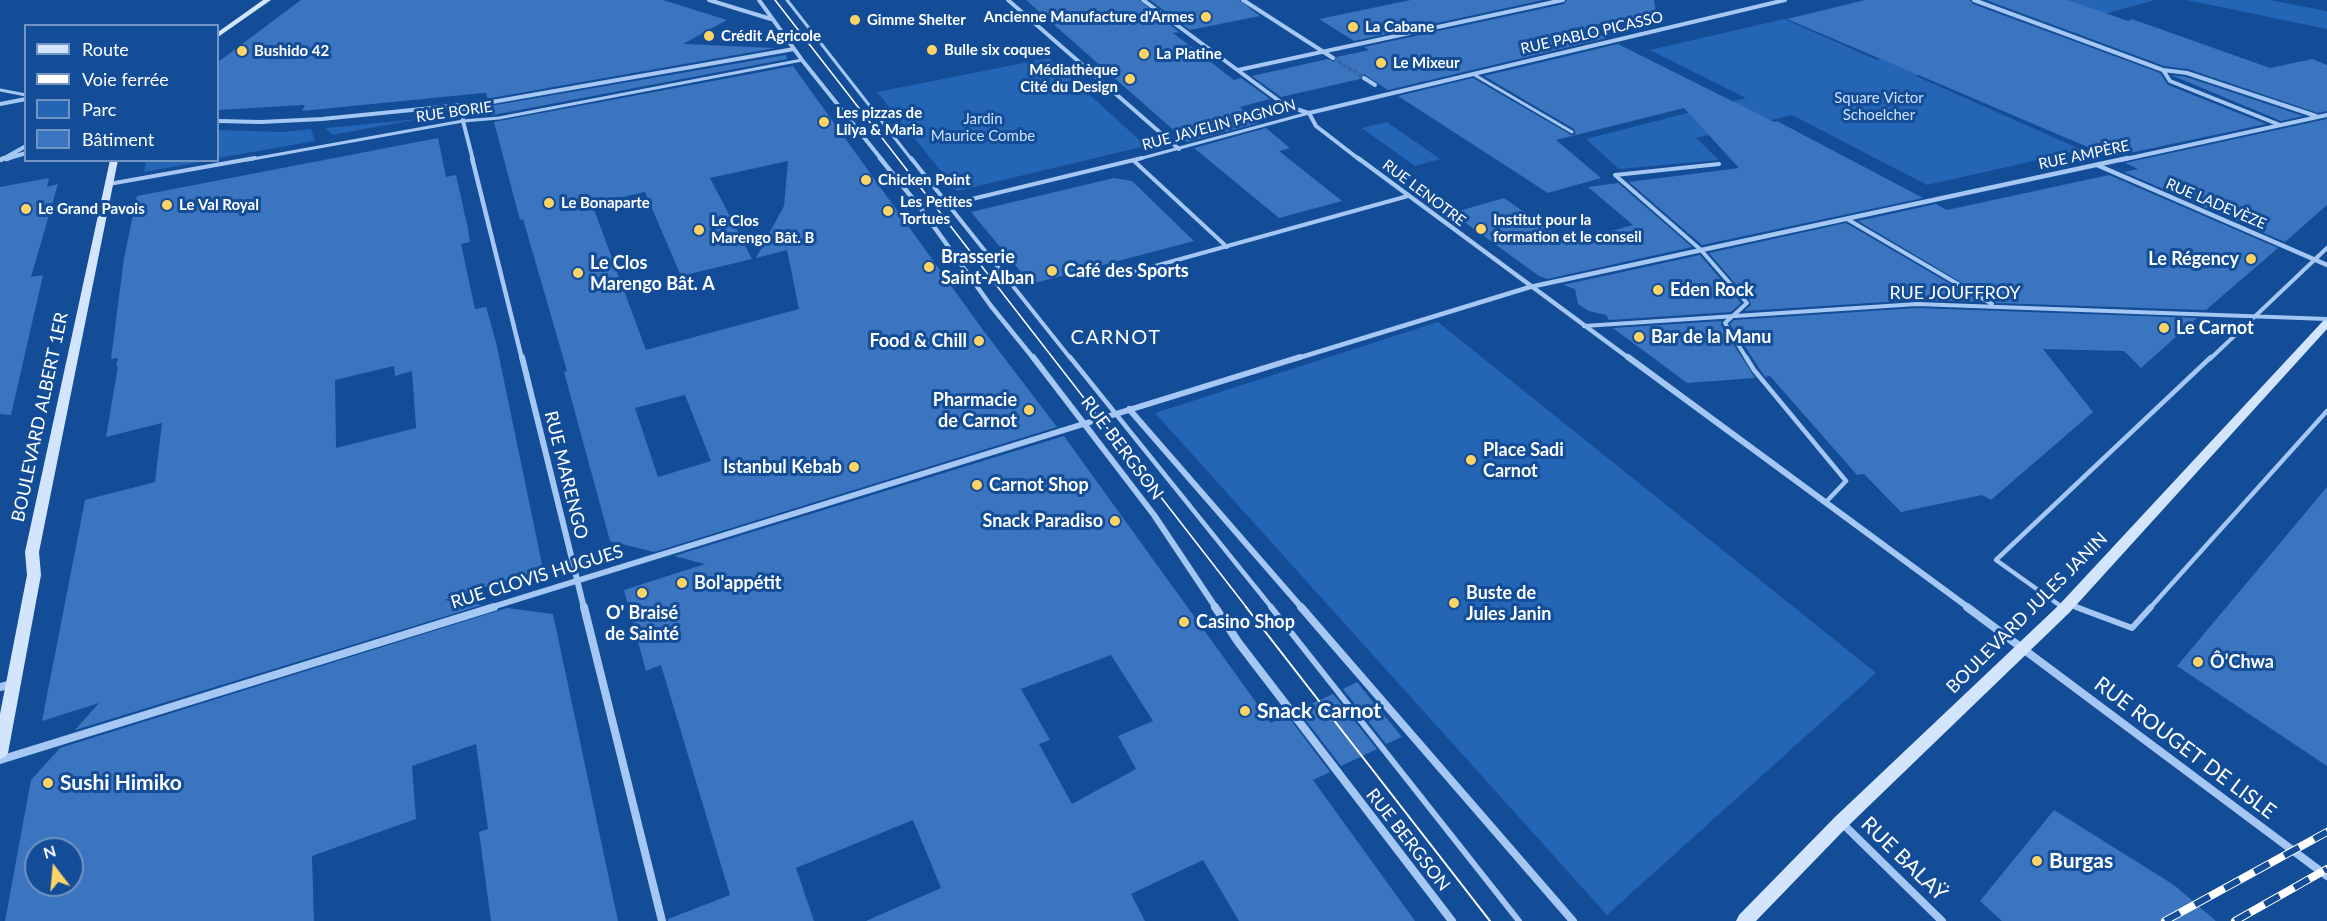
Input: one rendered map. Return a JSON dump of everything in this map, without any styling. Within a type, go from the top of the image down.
[{"type":"main road","points":[[219,34],[268,0]]},
{"type":"main road","name":"BOULEVARD ALBERT 1ER","points":[[0,753],[8,685],[34,574],[32,552],[114,162]]},
{"type":"main road","name":"BOULEVARD JULES JANIN","points":[[1745,921],[1841,822],[2067,606],[2327,321]]},
{"type":"street","points":[[709,0],[772,19]]},
{"type":"street","name":"RUE BERGSON","points":[[759,0],[802,60],[922,210],[991,306],[1154,515],[1238,642],[1452,921]]},
{"type":"street","points":[[1008,0],[1179,149]]},
{"type":"street","points":[[1143,0],[1286,106],[1309,113]]},
{"type":"street","points":[[1243,0],[1333,58]]},
{"type":"street","points":[[1238,70],[1563,0]]},
{"type":"street","name":"RUE PABLO PICASSO","points":[[1473,74],[1785,0]]},
{"type":"street","points":[[1974,0],[2163,70],[2187,73],[2319,117]]},
{"type":"street","name":"RUE BORIE","points":[[219,121],[261,122],[322,119],[463,105],[794,49]]},
{"type":"street","points":[[2163,70],[2170,81],[2281,125]]},
{"type":"street","name":"RUE JAVELIN PAGNON","points":[[1309,113],[1473,74]]},
{"type":"street","points":[[1364,78],[1375,85]]},
{"type":"street","points":[[0,104],[24,99]]},
{"type":"street","name":"RUE MARENGO","points":[[463,105],[463,121],[662,921]]},
{"type":"street","name":"RUE LENOTRE","points":[[1309,113],[1316,126],[1530,287]]},
{"type":"street","name":"RUE AMPÈRE","points":[[1530,287],[2327,115]]},
{"type":"street","points":[[0,160],[24,147]]},
{"type":"street","points":[[0,160],[24,154]]},
{"type":"street","name":"RUE LADEVÈZE","points":[[2096,165],[2327,265]]},
{"type":"street","points":[[1083,423],[1530,287],[1826,502],[2021,649]]},
{"type":"street","name":"RUE BERGSON","points":[[1129,409],[1573,921]]},
{"type":"street","name":"RUE CLOVIS HUGUES","points":[[0,760],[1083,423]]},
{"type":"street","name":"RUE ROUGET DE LISLE","points":[[2021,649],[2327,876]]},
{"type":"street","name":"RUE BALAŸ","points":[[1841,822],[1942,921]]},
{"type":"lane","points":[[787,0],[1519,921]]},
{"type":"lane","name":"RUE BORIE","points":[[109,184],[463,121],[499,118],[802,60]]},
{"type":"lane","points":[[721,62],[728,74]]},
{"type":"lane","points":[[1473,74],[1572,132]]},
{"type":"lane","points":[[0,90],[24,98]]},
{"type":"lane","name":"RUE JAVELIN PAGNON","points":[[972,199],[1179,149],[1309,113]]},
{"type":"lane","points":[[1133,160],[1227,247]]},
{"type":"lane","points":[[1719,164],[1614,175],[1701,250],[1747,303],[1725,323],[1754,370],[1846,481],[1826,502]]},
{"type":"lane","points":[[1130,273],[1408,196]]},
{"type":"lane","points":[[1847,219],[1994,305]]},
{"type":"lane","points":[[2327,248],[1996,560],[2067,606],[2132,628],[2327,411]]},
{"type":"lane","name":"RUE JOUFFROY","points":[[1584,326],[1734,314],[1819,312],[1917,304],[1994,305],[2327,321]]},
{"type":"green space","points":[[2068,0],[2155,0],[2072,23],[2081,5]]},
{"type":"green space","points":[[2187,0],[2269,0],[2327,11],[2327,29]]},
{"type":"green space","name":"Square Victor Schoelcher","points":[[1784,19],[1877,60],[2008,28],[2044,41],[1916,76],[2082,150],[1927,185],[1792,115],[1696,138],[1719,160],[1619,169],[1586,139],[1746,98],[1650,50]]},
{"type":"green space","name":"Jardin Maurice Combe","points":[[1049,58],[1146,146],[957,191],[877,92]]},
{"type":"green space","points":[[419,119],[332,135],[326,128]]},
{"type":"green space","points":[[1387,122],[1440,159],[1415,166],[1362,128]]},
{"type":"green space","points":[[311,129],[315,141],[219,158],[219,130],[284,132]]},
{"type":"green space","points":[[146,162],[200,162],[144,172]]},
{"type":"green space","points":[[1438,322],[1876,673],[1607,915],[1155,413]]},
{"type":"building","points":[[301,0],[663,0],[727,20],[683,44],[775,48],[491,98],[487,98],[486,93],[483,93],[302,111],[305,105],[219,110],[219,61]]},
{"type":"building","name":"La Platine","points":[[1026,0],[1139,0],[1179,32],[1173,33],[1234,80],[1241,78],[1270,99],[1240,107],[1259,123],[1187,142]]},
{"type":"building","points":[[1150,0],[1239,0],[1260,16],[1190,30]]},
{"type":"building","points":[[1411,0],[1543,0],[1354,41],[1319,19]]},
{"type":"building","points":[[1567,0],[1654,0],[1656,12],[1585,27],[1607,38],[1388,90],[1364,74],[1360,79],[1281,97],[1252,76],[1328,59],[1334,62],[1337,57],[1369,50],[1364,47],[1564,4]]},
{"type":"building","points":[[1865,0],[1970,0],[1973,4],[2160,73],[2168,85],[2266,124],[2111,157],[1787,19]]},
{"type":"building","points":[[1986,0],[2068,0],[2128,21],[2132,19],[2270,68],[2312,59],[2327,65],[2327,111],[2318,113],[2188,69],[2164,66]]},
{"type":"building","points":[[1618,44],[1774,122],[1777,121],[1923,198],[1702,245],[1629,182],[1739,168],[1684,108],[1573,136],[1576,133],[1574,129],[1484,76]]},
{"type":"building","points":[[786,55],[787,59],[498,114],[492,115],[490,106]]},
{"type":"building","points":[[793,66],[983,330],[1057,427],[654,552],[610,541],[564,372],[567,371],[523,219],[520,220],[494,122]],"holes":[[[788,161],[784,206],[756,258],[787,250],[799,309],[646,350],[592,204],[645,192],[681,276],[752,259],[710,178]],[[685,395],[711,461],[658,477],[635,408]]]},
{"type":"building","points":[[2171,75],[2186,77],[2303,116],[2281,121]]},
{"type":"building","points":[[1473,78],[1573,136],[1556,140],[1601,178],[1548,193],[1398,96]]},
{"type":"building","points":[[2327,119],[2327,205],[2285,242],[2124,172],[2138,169],[2125,163]]},
{"type":"building","points":[[1266,128],[1290,148],[1279,151],[1342,201],[1279,218],[1194,148]]},
{"type":"building","points":[[438,138],[446,177],[456,175],[470,242],[461,244],[475,309],[486,307],[496,342],[543,569],[444,600],[482,605],[75,730],[99,703],[42,721],[85,500],[155,482],[162,423],[106,437],[118,366],[116,366],[118,358],[111,359],[124,258],[137,196]],"holes":[[[394,366],[395,376],[412,371],[416,428],[336,448],[335,380]]]},
{"type":"building","points":[[2109,175],[2278,248],[2206,310],[1996,303],[1858,221],[1936,204],[1947,210]]},
{"type":"building","points":[[49,178],[47,187],[58,184],[31,277],[43,275],[11,415],[0,414],[0,187]]},
{"type":"building","points":[[1114,178],[1132,181],[1194,241],[1031,284],[971,212]]},
{"type":"building","points":[[1618,183],[1692,247],[1547,279],[1539,276],[1452,213],[1504,198],[1569,243],[1633,225],[1588,187]]},
{"type":"building","points":[[1846,223],[1981,302],[1917,300],[1744,311],[1751,305],[1750,301],[1709,253]]},
{"type":"building","name":"Eden Rock","points":[[1700,255],[1741,303],[1731,312],[1609,320],[1606,315],[1589,311],[1578,304],[1575,289],[1563,285]]},
{"type":"building","points":[[1917,308],[2197,318],[2141,368],[2124,351],[2043,349],[2093,412],[1991,500],[1982,495],[1901,512],[1864,474],[1857,475],[1770,376],[1765,377],[1730,324],[1734,320]]},
{"type":"building","points":[[1721,321],[1721,325],[1755,378],[1687,383],[1613,328]]},
{"type":"building","points":[[1064,436],[1271,723],[1287,715],[1330,772],[1313,780],[1415,921],[1239,921],[1203,860],[1131,894],[1145,921],[866,921],[941,888],[913,820],[796,868],[814,921],[668,921],[668,919],[730,895],[661,665],[646,671],[624,590],[705,564],[674,556]],"holes":[[[1111,655],[1153,721],[1118,736],[1136,769],[1072,804],[1039,744],[1050,740],[1021,689]]]},
{"type":"building","points":[[2327,487],[2327,766],[2177,666]]},
{"type":"building","points":[[507,608],[553,614],[618,921],[491,921],[479,832],[488,829],[476,744],[412,766],[416,819],[312,856],[314,921],[5,921],[31,780],[60,748]]},
{"type":"building","points":[[1357,682],[1402,737],[1386,744],[1343,689]]},
{"type":"building","points":[[1333,694],[1377,749],[1341,766],[1298,710]]},
{"type":"building","points":[[2054,810],[2174,885],[2216,921],[2002,921],[1980,901]]},
{"type":"tunnel","points":[[1333,58],[1364,78]]},
{"type":"tram line","points":[[775,0],[1247,608]]},
{"type":"tram line","points":[[1246,607],[1490,921]]},
{"type":"railway","points":[[2165,921],[2327,832]]},
{"type":"railway","points":[[2235,921],[2327,869]]},
{"type":"place","name":"Ancienne Manufacture d'Armes","points":[[1206,17]]},
{"type":"place","name":"Gimme Shelter","points":[[855,20]]},
{"type":"place","name":"La Cabane","points":[[1353,27]]},
{"type":"place","name":"Crédit Agricole","points":[[709,36]]},
{"type":"place","name":"Bulle six coques","points":[[932,50]]},
{"type":"place","name":"Bushido 42","points":[[242,51]]},
{"type":"place","name":"La Platine","points":[[1144,54]]},
{"type":"place","name":"Le Mixeur","points":[[1381,63]]},
{"type":"place","name":"Médiathèque Cité du Design","points":[[1130,79]]},
{"type":"place","name":"Les pizzas de Lilya & Maria","points":[[824,122]]},
{"type":"place","name":"Chicken Point","points":[[866,180]]},
{"type":"place","name":"Le Bonaparte","points":[[549,203]]},
{"type":"place","name":"Le Val Royal","points":[[167,205]]},
{"type":"place","name":"Le Grand Pavois","points":[[26,209]]},
{"type":"place","name":"Les Petites Tortues","points":[[888,211]]},
{"type":"place","name":"Institut pour la formation et le conseil","points":[[1481,229]]},
{"type":"place","name":"Le Clos Marengo Bât. B","points":[[699,230]]},
{"type":"place","name":"Le Régency","points":[[2251,259]]},
{"type":"place","name":"Brasserie Saint-Alban","points":[[929,267]]},
{"type":"place","name":"Café des Sports","points":[[1052,271]]},
{"type":"place","name":"Le Clos Marengo Bât. A","points":[[578,273]]},
{"type":"place","name":"Eden Rock","points":[[1658,290]]},
{"type":"place","name":"Le Carnot","points":[[2164,328]]},
{"type":"place","name":"Bar de la Manu","points":[[1639,337]]},
{"type":"place","name":"Food & Chill","points":[[979,341]]},
{"type":"place","name":"Pharmacie de Carnot","points":[[1029,410]]},
{"type":"place","name":"Place Sadi Carnot","points":[[1471,460]]},
{"type":"place","name":"Istanbul Kebab","points":[[854,467]]},
{"type":"place","name":"Carnot Shop","points":[[977,485]]},
{"type":"place","name":"Snack Paradiso","points":[[1115,521]]},
{"type":"place","name":"Bol'appétit","points":[[682,583]]},
{"type":"place","name":"O' Braisé de Sainté","points":[[642,593]]},
{"type":"place","name":"Buste de Jules Janin","points":[[1454,603]]},
{"type":"place","name":"Casino Shop","points":[[1184,622]]},
{"type":"place","name":"Ô’Chwa","points":[[2198,662]]},
{"type":"place","name":"Snack Carnot","points":[[1245,711]]},
{"type":"place","name":"Sushi Himiko","points":[[48,783]]},
{"type":"place","name":"Burgas","points":[[2037,861]]},
{"type":"district","name":"CARNOT","points":[[1116,338]]}]
